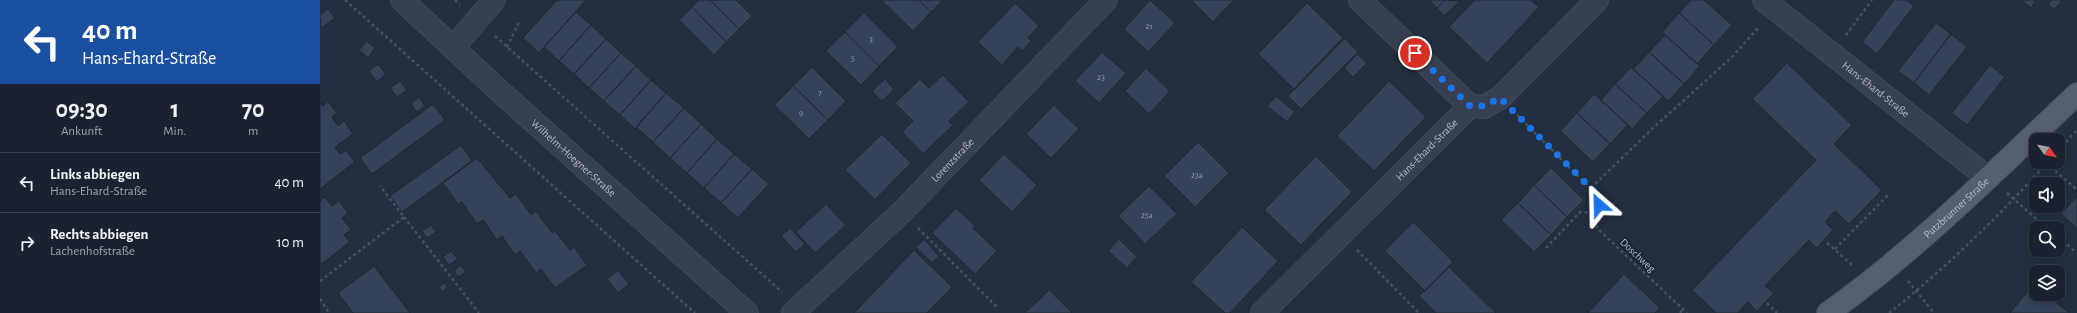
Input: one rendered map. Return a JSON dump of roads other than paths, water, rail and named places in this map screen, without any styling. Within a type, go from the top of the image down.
[{"type":"main road","name":"Putzbrunner Straße","points":[[1828,313],[1892,262],[1988,178],[2077,94]]},
{"type":"street","name":"Wilhelm-Hoegner-Straße","points":[[402,0],[453,48],[747,313]]},
{"type":"street","points":[[453,48],[494,0]]},
{"type":"street","name":"Lorenzstraße","points":[[796,310],[902,212],[1106,0]]},
{"type":"street","points":[[1360,0],[1470,106],[1484,106],[1500,98],[1597,0]]},
{"type":"street","name":"Hans-Ehard-Straße","points":[[1770,4],[1988,178]]},
{"type":"street","name":"Hans-Ehard-Straße","points":[[1262,313],[1470,106]]}]
